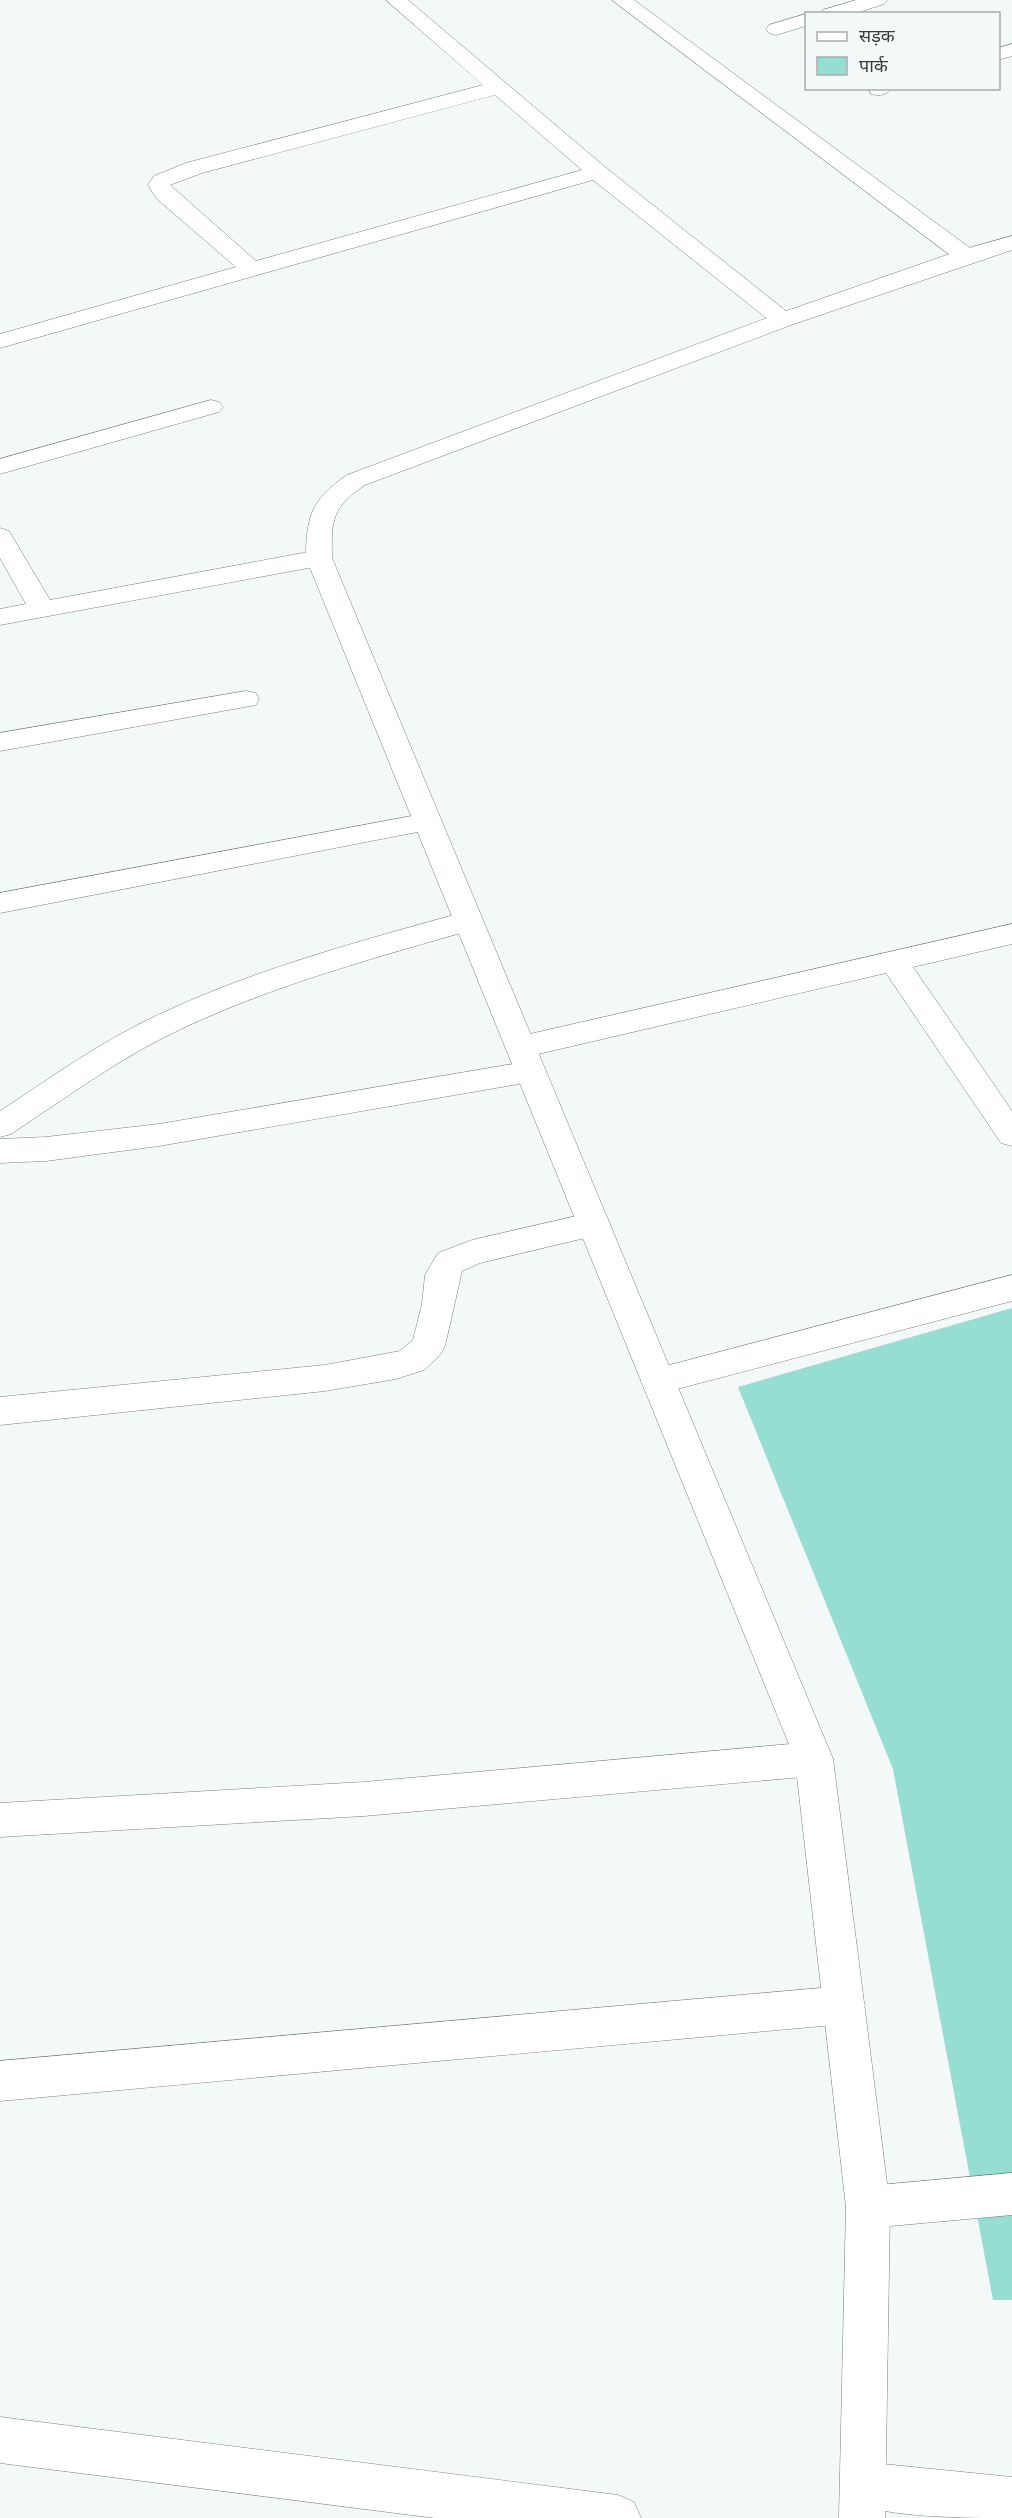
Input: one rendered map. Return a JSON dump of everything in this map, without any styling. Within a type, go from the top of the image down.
[{"type":"street","points":[[396,0],[597,172],[783,320]]},
{"type":"street","points":[[622,0],[966,256]]},
{"type":"street","points":[[837,12],[877,0]]},
{"type":"street","points":[[776,29],[805,21]]},
{"type":"street","points":[[254,271],[165,194],[159,185],[162,181],[194,168],[497,88]]},
{"type":"street","points":[[0,341],[254,271],[597,172]]},
{"type":"street","points":[[1012,243],[966,256],[783,320],[356,480],[335,493],[321,512],[319,558],[814,1759],[868,2207],[862,2502],[1012,2500]]},
{"type":"street","points":[[0,467],[211,407]]},
{"type":"street","points":[[0,536],[42,609]]},
{"type":"street","points":[[0,617],[319,558]]},
{"type":"street","points":[[0,742],[246,699]]},
{"type":"street","points":[[0,903],[428,822]]},
{"type":"street","points":[[0,1126],[107,1057],[170,1022],[257,986],[330,961],[468,921]]},
{"type":"street","points":[[0,1151],[46,1149],[159,1135],[526,1059],[893,961],[1012,934]]},
{"type":"street","points":[[893,961],[1012,1135]]},
{"type":"street","points":[[0,1411],[325,1378],[396,1366],[412,1361],[428,1346],[439,1304],[442,1275],[450,1262],[472,1252],[594,1224]]},
{"type":"street","points":[[658,1381],[1012,1288]]},
{"type":"street","points":[[0,1820],[364,1799],[814,1759]]},
{"type":"street","points":[[0,2080],[844,2005]]},
{"type":"street","points":[[868,2207],[1012,2194]]},
{"type":"street","points":[[0,2440],[618,2518]]},
{"type":"green space","points":[[1012,1308],[1012,2300],[993,2300],[893,1769],[738,1387]]}]
